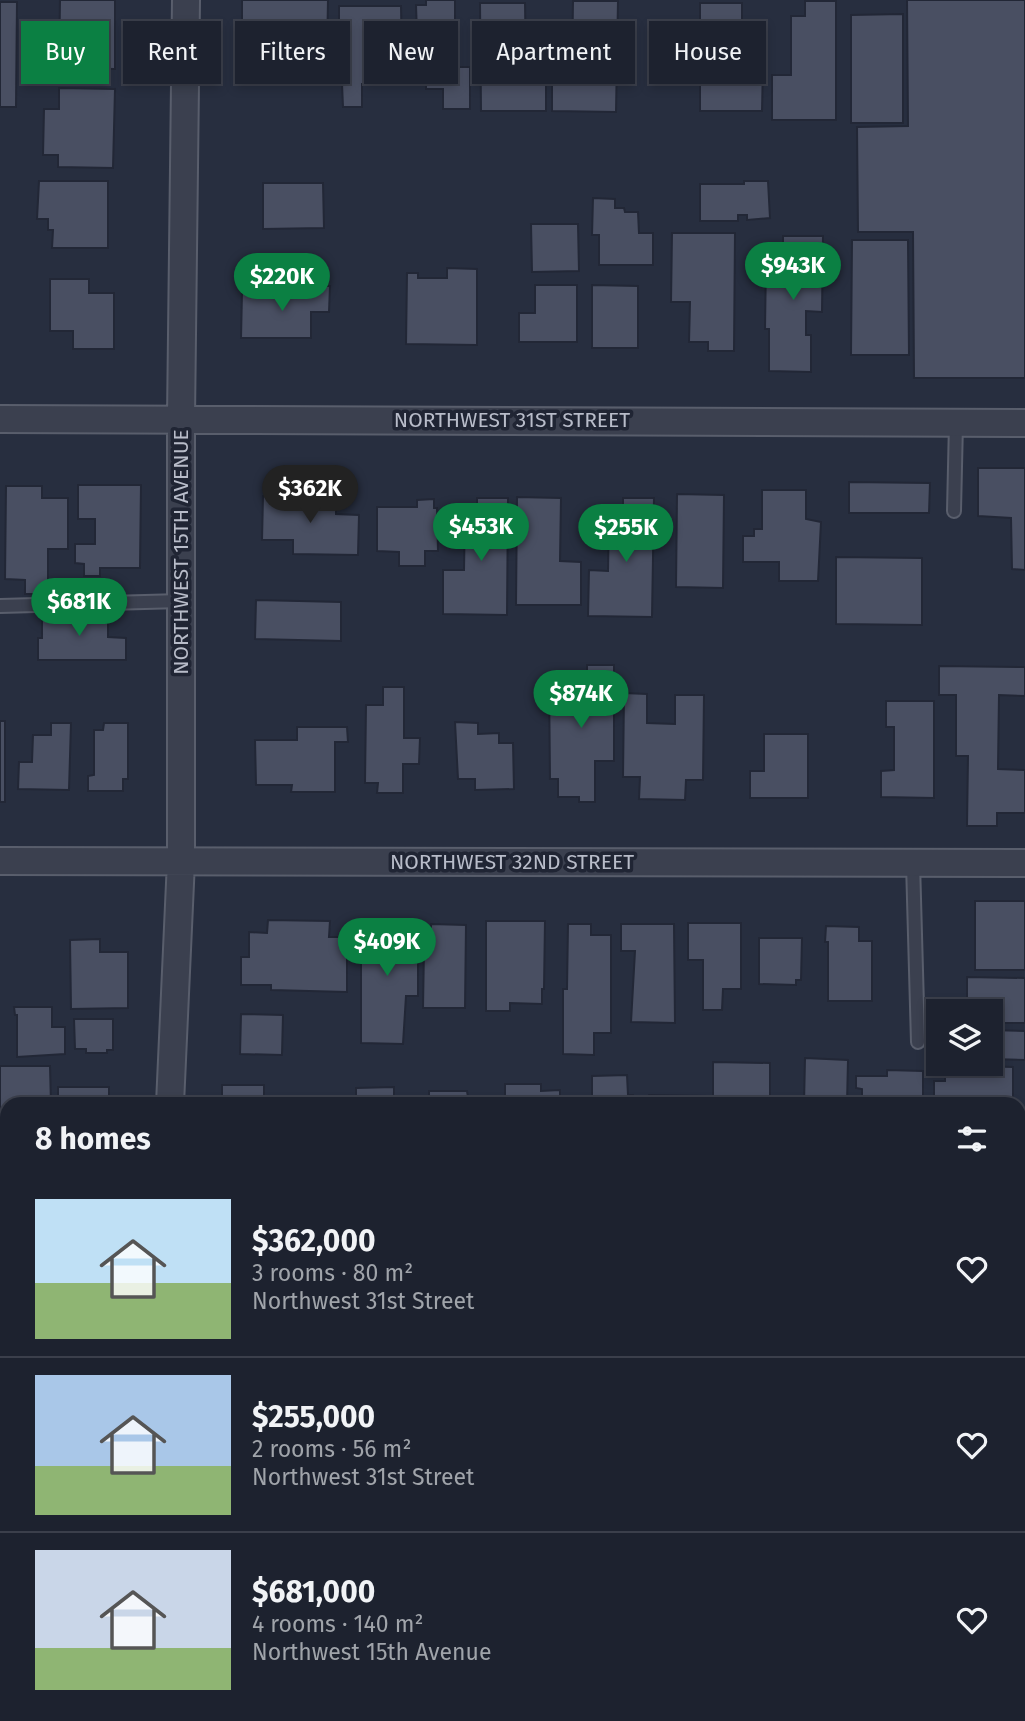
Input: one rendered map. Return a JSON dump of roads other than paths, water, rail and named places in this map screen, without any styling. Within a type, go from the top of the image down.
[{"type":"street","name":"NORTHWEST 15TH AVENUE","points":[[170,1097],[180,861],[186,0]]},
{"type":"street","name":"NORTHWEST 31ST STREET","points":[[0,419],[1025,423]]},
{"type":"street","name":"NORTHWEST 32ND STREET","points":[[0,861],[1025,863]]},
{"type":"lane","points":[[954,511],[956,423]]},
{"type":"lane","points":[[0,606],[181,601]]},
{"type":"lane","points":[[913,863],[918,1042]]}]
